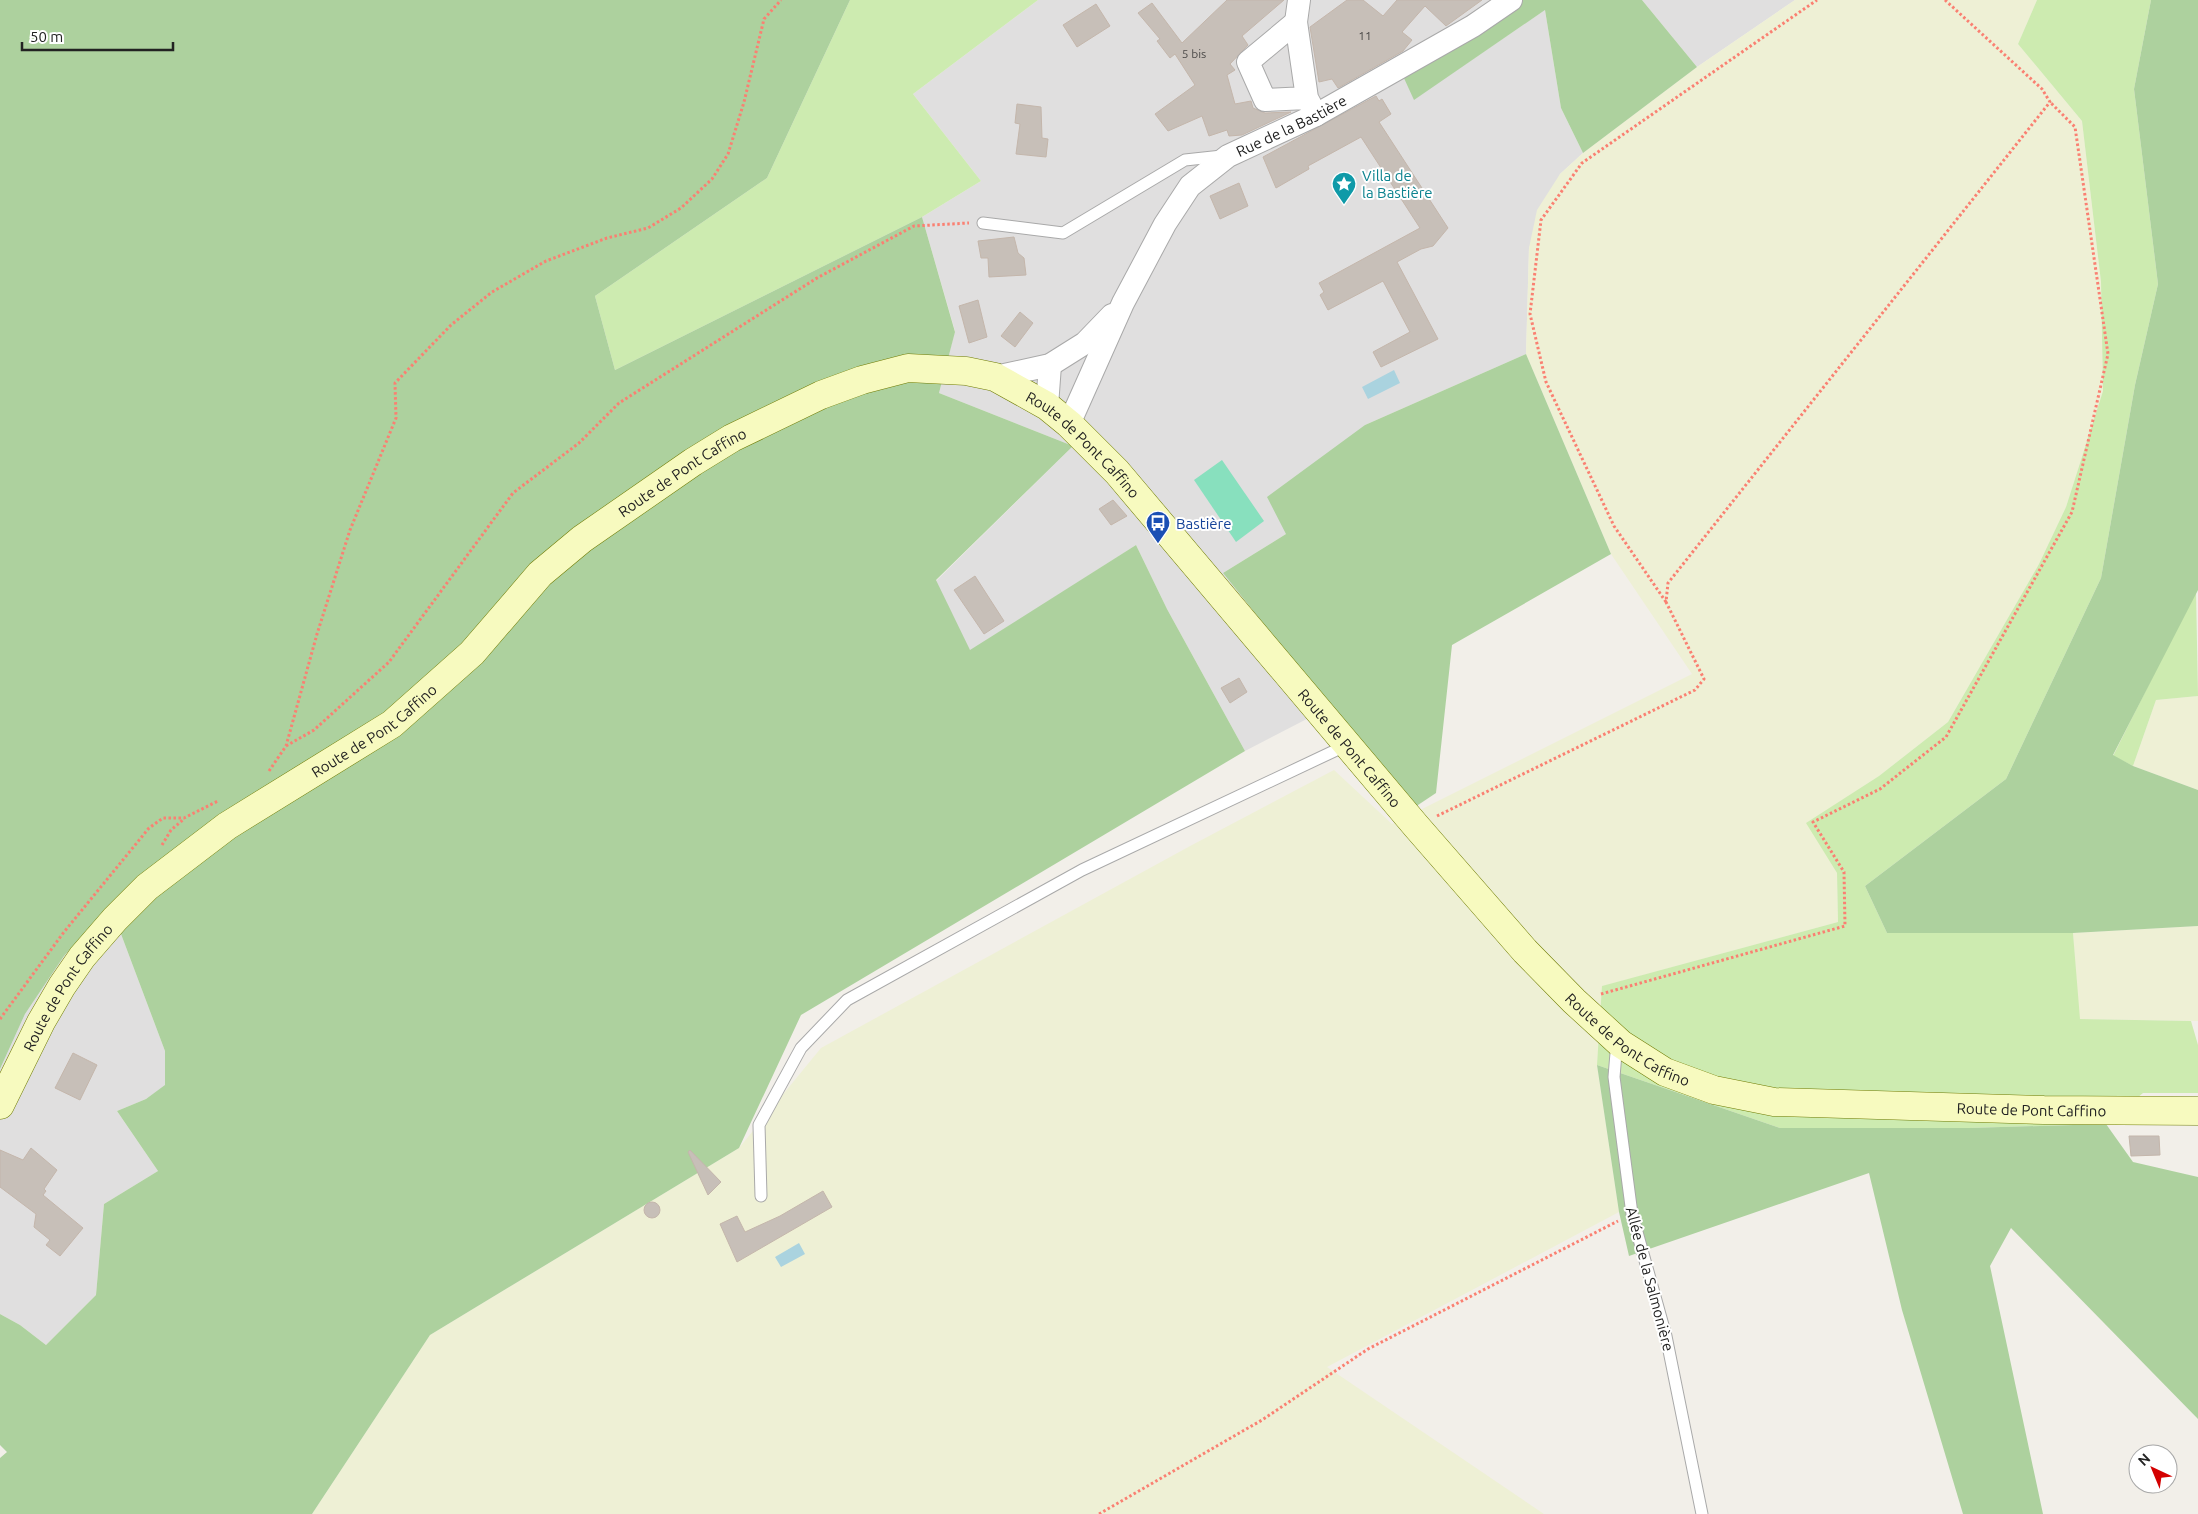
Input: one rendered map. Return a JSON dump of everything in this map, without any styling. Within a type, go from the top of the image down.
[{"type":"street","points":[[1296,22],[1248,62],[1265,100],[1311,107],[1296,22],[1299,0]]},
{"type":"street","name":"Rue de la Bastière","points":[[1123,303],[1165,224],[1190,186],[1228,156],[1311,107],[1473,26],[1511,0]]},
{"type":"street","points":[[995,377],[1050,364],[1085,343],[1123,303]]},
{"type":"street","points":[[1069,424],[1123,303]]},
{"type":"street","points":[[1047,406],[1050,364]]},
{"type":"street","name":"Route de Pont Caffino","points":[[0,1105],[41,1022],[62,986],[82,957],[115,919],[147,887],[228,826],[392,724],[432,691],[472,653],[540,574],[582,539],[693,462],[732,438],[821,395],[862,380],[908,368],[966,371],[995,377],[1047,406],[1069,424],[1117,472],[1416,826],[1526,951],[1574,1001],[1621,1044],[1673,1075],[1714,1090],[1774,1102],[1919,1107],[1968,1106],[2044,1110],[2198,1111]]},
{"type":"lane","points":[[983,222],[1063,233],[1185,160],[1228,156]]},
{"type":"lane","points":[[761,1196],[759,1125],[801,1048],[847,1000],[1082,870],[1347,745]]},
{"type":"lane","name":"Allée de la Salmonière","points":[[1621,1044],[1616,1053],[1614,1077],[1632,1214],[1666,1336],[1702,1514]]},
{"type":"path","points":[[262,775],[270,770],[286,746],[316,634],[350,530],[396,418],[395,384],[451,325],[492,292],[546,261],[606,238],[648,228],[681,208],[712,179],[728,154],[744,102],[764,20],[781,0]]},
{"type":"path","points":[[1416,826],[1695,690],[1704,678],[1666,602],[1614,526],[1546,382],[1530,314],[1541,220],[1582,163],[1817,0]]},
{"type":"path","points":[[1574,1001],[1845,926],[1844,872],[1813,822],[1880,789],[1946,737],[2072,512],[2108,354],[2075,127],[2050,102],[2042,89],[1945,0]]},
{"type":"path","points":[[1666,602],[1668,583],[2050,102]]},
{"type":"path","points":[[286,746],[314,730],[389,662],[513,493],[579,443],[618,403],[817,278],[914,226],[983,222]]},
{"type":"path","points":[[0,1019],[64,932],[149,828],[163,818],[184,818],[222,799]]},
{"type":"path","points":[[1099,1514],[1262,1420],[1368,1349],[1632,1214]]},
{"type":"shaded area","points":[[1038,0],[1521,0],[1414,99],[1545,10],[1561,108],[1583,153],[1560,174],[1529,248],[1526,354],[1365,425],[1286,534],[1223,573],[1330,707],[1245,751],[1167,609],[1136,545],[970,651],[936,581],[1073,446],[939,393],[955,331],[922,217],[981,181],[913,94]]},
{"type":"shaded area","points":[[1642,0],[1795,0],[1697,67]]},
{"type":"shaded area","points":[[100,916],[121,934],[165,1051],[165,1086],[146,1099],[117,1111],[158,1171],[104,1204],[96,1295],[46,1345],[20,1325],[0,1314],[0,1069],[25,1014],[64,956]]},
{"type":"green space","points":[[0,0],[850,0],[767,178],[595,296],[615,370],[922,217],[955,332],[939,393],[1073,446],[936,580],[970,650],[1136,545],[1167,609],[1245,751],[801,1015],[739,1148],[430,1335],[312,1514],[0,1514],[0,1458],[7,1452],[0,1445],[0,1314],[20,1325],[46,1345],[96,1295],[104,1204],[158,1171],[117,1111],[146,1099],[165,1085],[165,1051],[121,934],[100,916],[64,956],[25,1014],[0,1069]]},
{"type":"green space","points":[[850,0],[1038,0],[913,94],[981,181],[922,217],[615,370],[595,296],[767,178]]},
{"type":"green space","points":[[1521,0],[1642,0],[1697,67],[1583,153],[1561,108],[1545,10],[1414,100],[1403,76]]},
{"type":"green space","points":[[1795,0],[2037,0],[2018,44],[2082,121],[2101,282],[2103,391],[2066,507],[2039,564],[1948,722],[1879,776],[1807,823],[1837,873],[1838,922],[1603,986],[1597,1065],[1619,1212],[1327,1367],[1544,1514],[312,1514],[430,1335],[739,1148],[821,1048],[1192,845],[1334,770],[1392,824],[1692,674],[1611,554],[1526,354],[1529,248],[1537,210],[1560,174],[1583,153],[1697,67]]},
{"type":"green space","points":[[2037,0],[2151,0],[2134,89],[2158,284],[2135,385],[2101,578],[2006,779],[1865,886],[1887,933],[2073,933],[2080,1019],[2191,1021],[2198,1045],[2198,1093],[2143,1093],[2106,1124],[1969,1128],[1780,1128],[1597,1065],[1602,986],[1838,922],[1837,873],[1806,823],[1879,776],[1948,722],[2039,564],[2066,507],[2103,391],[2101,282],[2082,121],[2018,44]]},
{"type":"green space","points":[[2151,0],[2198,0],[2198,590],[2113,755],[2133,766],[2198,790],[2198,926],[2073,933],[1887,933],[1865,886],[2006,779],[2101,578],[2135,385],[2158,284],[2134,89]]},
{"type":"green space","points":[[1526,354],[1611,554],[1452,645],[1436,793],[1412,809],[1223,573],[1286,534],[1267,497],[1365,425]]},
{"type":"green space","points":[[1222,460],[1264,521],[1236,542],[1194,480]]},
{"type":"green space","points":[[2196,590],[2198,696],[2156,700],[2133,766],[2113,756]]},
{"type":"green space","points":[[2198,696],[2198,790],[2133,766],[2156,700]]},
{"type":"green space","points":[[2198,926],[2198,1021],[2079,1019],[2073,933]]},
{"type":"green space","points":[[1597,1065],[1780,1128],[1969,1128],[2106,1124],[2133,1162],[2198,1177],[2198,1419],[2011,1228],[1990,1266],[2043,1514],[1963,1514],[1902,1310],[1869,1173],[1629,1256],[1619,1212]]},
{"type":"water","points":[[1394,370],[1400,383],[1368,399],[1362,387]]},
{"type":"water","points":[[799,1243],[805,1254],[781,1267],[775,1257]]},
{"type":"building","points":[[1227,0],[1284,0],[1242,36],[1248,45],[1230,64],[1235,70],[1227,75],[1235,104],[1251,101],[1253,108],[1265,113],[1291,112],[1242,135],[1229,136],[1227,130],[1209,136],[1202,116],[1168,131],[1155,114],[1195,85],[1175,54],[1170,58],[1157,41],[1160,39],[1138,13],[1152,3],[1182,43]]},
{"type":"building","points":[[1347,0],[1363,0],[1383,16],[1397,0],[1482,0],[1446,26],[1425,6],[1402,32],[1412,40],[1403,51],[1338,88],[1332,79],[1319,82],[1310,27]]},
{"type":"building","points":[[1096,4],[1110,26],[1077,47],[1063,25]]},
{"type":"building","points":[[1376,96],[1379,101],[1382,99],[1391,114],[1379,122],[1448,228],[1433,246],[1421,249],[1397,262],[1438,339],[1381,367],[1373,352],[1410,332],[1383,281],[1328,310],[1320,295],[1324,292],[1319,283],[1420,228],[1361,137],[1308,166],[1309,169],[1276,188],[1263,157]]},
{"type":"building","points":[[1017,104],[1041,107],[1042,138],[1048,139],[1046,157],[1016,154],[1020,124],[1015,123]]},
{"type":"building","points":[[1239,183],[1248,206],[1220,219],[1210,196]]},
{"type":"building","points":[[1014,237],[1018,253],[1024,258],[1026,275],[989,277],[988,258],[981,258],[978,241]]},
{"type":"building","points":[[978,300],[987,337],[969,343],[959,306]]},
{"type":"building","points":[[1020,312],[1033,323],[1015,347],[1001,336]]},
{"type":"building","points":[[1113,500],[1127,516],[1111,525],[1099,509]]},
{"type":"building","points":[[975,576],[1004,621],[984,634],[954,590]]},
{"type":"building","points":[[1239,678],[1247,692],[1230,703],[1221,688]]},
{"type":"building","points":[[73,1053],[97,1065],[80,1100],[55,1088]]},
{"type":"building","points":[[2129,1136],[2159,1136],[2160,1155],[2131,1156]]},
{"type":"building","points":[[31,1148],[57,1170],[44,1189],[46,1191],[43,1195],[83,1228],[60,1256],[46,1245],[50,1240],[34,1227],[36,1214],[0,1187],[0,1150],[23,1160]]},
{"type":"building","points":[[690,1150],[721,1182],[708,1195],[688,1152]]},
{"type":"building","points":[[823,1191],[832,1207],[737,1262],[720,1224],[737,1216],[745,1232],[780,1216]]},
{"type":"building","points":[[649,1202],[655,1202],[660,1207],[658,1216],[649,1218],[644,1213],[644,1207]]},
{"type":"place","name":"Villa de la Bastière","points":[[1344,205]]},
{"type":"place","name":"Bastière","points":[[1158,544]]}]
